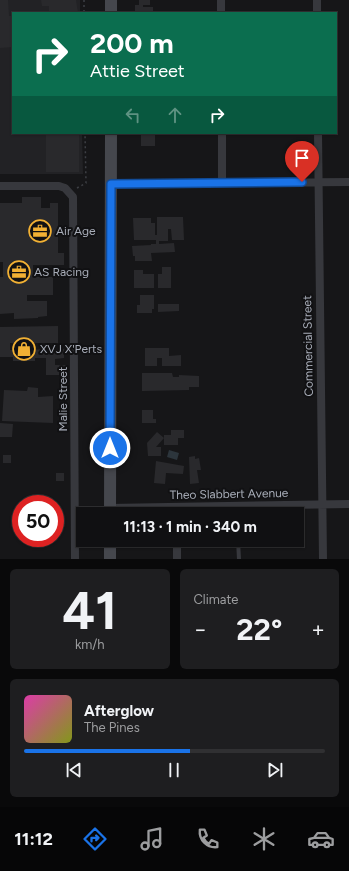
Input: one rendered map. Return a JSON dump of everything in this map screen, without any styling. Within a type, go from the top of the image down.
[{"type":"main road","points":[[111,0],[111,12]]},
{"type":"main road","points":[[110,507],[111,134]]},
{"type":"main road","points":[[110,547],[110,559]]},
{"type":"street","points":[[221,0],[221,12]]},
{"type":"street","points":[[317,0],[317,12]]},
{"type":"street","points":[[222,134],[222,183]]},
{"type":"street","name":"Commercial Street","points":[[318,134],[323,559]]},
{"type":"street","points":[[111,184],[349,182]]},
{"type":"street","points":[[0,186],[59,186],[70,192]]},
{"type":"street","name":"Malie Street","points":[[70,192],[74,204],[75,559]]},
{"type":"street","name":"Theo Slabbert Avenue","points":[[279,507],[349,504]]},
{"type":"street","points":[[177,547],[177,559]]},
{"type":"lane","points":[[238,547],[239,559]]},
{"type":"path","points":[[84,0],[84,12]]},
{"type":"path","points":[[70,192],[86,183],[85,134]]},
{"type":"shaded area","points":[[0,0],[80,0],[80,12],[12,12],[12,134],[82,134],[83,174],[0,174]]},
{"type":"shaded area","points":[[169,450],[179,453],[177,460],[167,457]]},
{"type":"building","points":[[0,0],[8,0],[9,16],[12,16],[12,47],[0,48]]},
{"type":"building","points":[[41,0],[76,0],[78,12],[49,12],[49,6],[42,6]]},
{"type":"building","points":[[139,0],[150,0],[150,5],[143,5],[143,7],[153,7],[153,12],[135,12],[135,5],[139,5]]},
{"type":"building","points":[[46,134],[79,134],[79,172],[46,172]]},
{"type":"building","points":[[141,134],[155,134],[155,146],[141,146]]},
{"type":"building","points":[[22,197],[41,197],[41,208],[50,208],[50,203],[58,203],[58,253],[64,253],[64,265],[33,265],[33,277],[53,277],[53,295],[27,295],[27,301],[47,301],[47,316],[14,319],[14,313],[0,314],[0,277],[3,277],[3,262],[0,262],[0,203],[22,203]]},
{"type":"building","points":[[157,217],[183,217],[184,240],[172,240],[171,229],[168,229],[168,241],[159,241],[159,244],[174,243],[175,252],[151,253],[152,261],[135,261],[132,246],[156,244],[156,240],[134,240],[133,218],[151,218],[151,223],[155,223],[155,235],[157,235]]},
{"type":"building","points":[[162,267],[171,267],[171,288],[158,288],[158,274],[162,274]]},
{"type":"building","points":[[134,270],[143,270],[143,274],[154,274],[154,288],[134,288]]},
{"type":"building","points":[[140,295],[154,295],[154,309],[152,309],[152,313],[137,313],[137,305],[140,305]]},
{"type":"building","points":[[158,304],[179,304],[179,311],[158,312]]},
{"type":"building","points":[[58,326],[58,343],[10,343],[10,350],[64,349],[64,358],[55,359],[55,365],[66,365],[66,375],[46,375],[46,358],[35,358],[35,361],[13,361],[13,357],[0,357],[0,327]]},
{"type":"building","points":[[145,348],[169,348],[169,356],[181,355],[181,366],[162,366],[162,358],[157,358],[157,366],[145,366]]},
{"type":"building","points":[[142,373],[172,373],[173,377],[179,377],[179,375],[199,376],[199,387],[189,387],[189,390],[142,391]]},
{"type":"building","points":[[28,387],[38,388],[38,397],[53,396],[53,423],[2,421],[4,390],[27,391]]},
{"type":"building","points":[[142,410],[153,410],[153,419],[156,419],[156,423],[142,423]]},
{"type":"building","points":[[0,423],[13,424],[12,437],[0,437]]},
{"type":"building","points":[[171,430],[184,430],[184,438],[178,438],[178,445],[164,445],[164,435],[171,435]]},
{"type":"building","points":[[157,432],[164,438],[156,447],[161,447],[161,456],[148,456],[147,443]]},
{"type":"building","points":[[3,455],[11,455],[11,463],[3,463]]},
{"type":"building","points":[[195,456],[195,459],[199,458],[201,470],[197,470],[199,483],[190,484],[189,457]]},
{"type":"building","points":[[156,461],[184,466],[183,474],[166,473],[165,484],[154,483]]},
{"type":"building","points":[[56,473],[64,473],[64,481],[56,481]]},
{"type":"place","name":"Air Age","points":[[40,231]]},
{"type":"place","name":"AS Racing","points":[[19,272]]},
{"type":"place","name":"XVJ X'Perts","points":[[24,349]]},
{"type":"route","points":[[110,448],[111,184],[302,182]]}]
